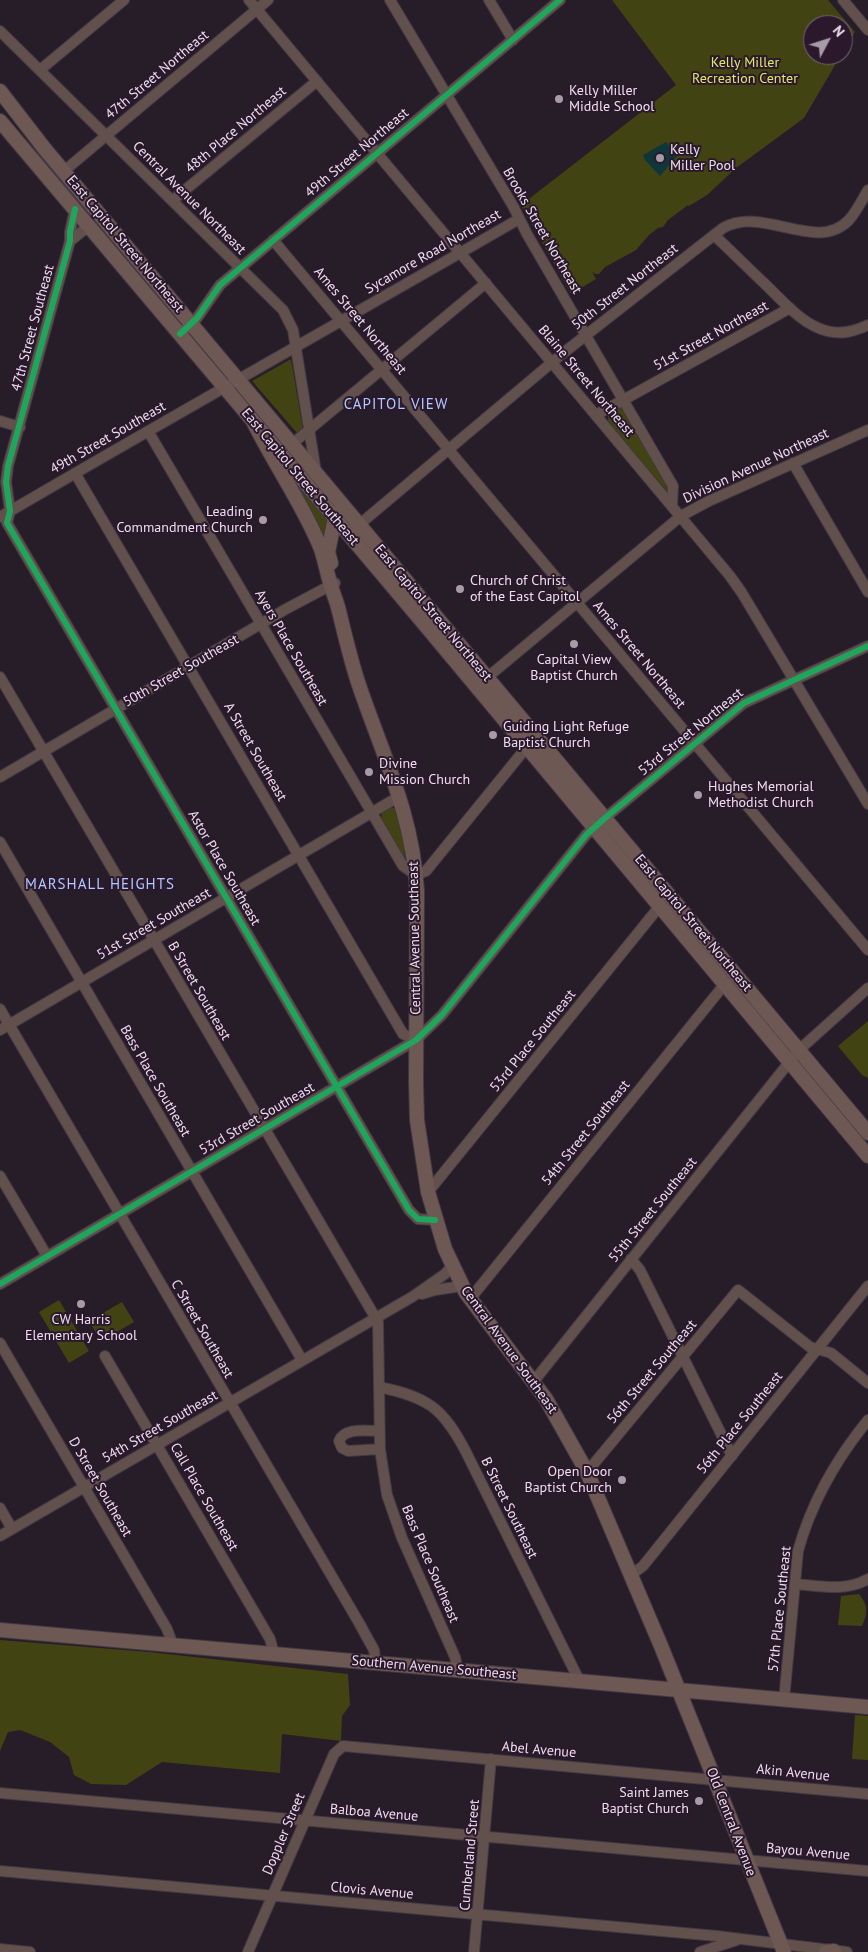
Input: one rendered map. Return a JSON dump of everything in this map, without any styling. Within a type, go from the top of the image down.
[{"type":"main road","name":"East Capitol Street Northeast","points":[[0,90],[18,116],[191,324],[231,383],[292,444],[605,818],[794,1056],[868,1133]]},
{"type":"main road","name":"East Capitol Street Southeast","points":[[0,121],[180,334],[231,383],[253,422],[724,985],[794,1056],[868,1156]]},
{"type":"main road","name":"Central Avenue Southeast","points":[[253,422],[316,538],[333,579],[345,641],[357,680],[400,796],[410,835],[416,875],[417,1112],[428,1192],[436,1220],[452,1266],[462,1286],[534,1381],[560,1422],[586,1472],[679,1691]]},
{"type":"main road","points":[[332,492],[336,508],[328,552],[333,579]]},
{"type":"main road","points":[[333,579],[335,550],[347,534]]},
{"type":"main road","name":"Southern Avenue Southeast","points":[[0,1630],[868,1707]]},
{"type":"main road","name":"Old Central Avenue","points":[[679,1691],[782,1948]]},
{"type":"street","points":[[40,70],[124,0]]},
{"type":"street","name":"Blaine Street Northeast","points":[[249,0],[672,505],[742,593],[868,804]]},
{"type":"street","name":"47th Street Northeast","points":[[64,171],[268,0]]},
{"type":"street","name":"Brooks Street Northeast","points":[[390,0],[674,486],[672,505]]},
{"type":"street","points":[[489,0],[513,40]]},
{"type":"street","name":"49th Street Northeast","points":[[180,334],[191,324],[216,290],[240,267],[560,0]]},
{"type":"street","points":[[843,0],[868,30]]},
{"type":"street","name":"Central Avenue Northeast","points":[[0,30],[284,310],[293,330],[316,473]]},
{"type":"street","name":"48th Place Northeast","points":[[173,200],[317,81]]},
{"type":"street","name":"50th Street Northeast","points":[[347,534],[552,362],[714,235],[730,225],[748,221],[762,221],[812,232],[833,230],[846,223],[852,217],[868,190]]},
{"type":"street","name":"47th Street Southeast","points":[[10,511],[7,474],[70,241],[75,209]]},
{"type":"street","name":"Sycamore Road Northeast","points":[[231,383],[519,219]]},
{"type":"street","points":[[70,241],[85,229],[95,232]]},
{"type":"street","points":[[714,235],[790,308]]},
{"type":"street","name":"Ames Street Northeast","points":[[273,240],[868,950]]},
{"type":"street","points":[[292,444],[486,283]]},
{"type":"street","name":"51st Street Northeast","points":[[596,415],[790,308],[813,325],[832,332],[847,332],[868,325]]},
{"type":"street","name":"49th Street Southeast","points":[[0,517],[231,383]]},
{"type":"street","points":[[0,421],[20,427]]},
{"type":"street","name":"Division Avenue Northeast","points":[[475,687],[681,516],[709,501],[868,430]]},
{"type":"street","name":"Ayers Place Southeast","points":[[148,431],[401,862],[416,875]]},
{"type":"street","points":[[793,463],[868,592]]},
{"type":"street","name":"A Street Southeast","points":[[75,473],[403,1034],[416,1040]]},
{"type":"street","name":"Astor Place Southeast","points":[[10,511],[7,520],[9,526],[411,1212],[418,1218],[436,1220]]},
{"type":"street","name":"50th Street Southeast","points":[[0,777],[189,667],[333,579]]},
{"type":"street","name":"53rd Street Northeast","points":[[594,828],[744,703],[868,646]]},
{"type":"street","name":"B Street Southeast","points":[[0,677],[375,1318]]},
{"type":"street","points":[[416,875],[426,871],[526,748]]},
{"type":"street","name":"51st Street Southeast","points":[[4,1027],[400,796]]},
{"type":"street","name":"53rd Street Southeast","points":[[0,1284],[416,1040],[442,1015],[594,828]]},
{"type":"street","name":"Bass Place Southeast","points":[[0,842],[302,1360]]},
{"type":"street","name":"53rd Place Southeast","points":[[428,1192],[659,907]]},
{"type":"street","name":"54th Street Southeast","points":[[470,1299],[724,985]]},
{"type":"street","name":"55th Street Southeast","points":[[534,1381],[794,1056],[868,988]]},
{"type":"street","name":"C Street Southeast","points":[[0,1009],[4,1027],[120,1214],[374,1650],[376,1664]]},
{"type":"street","points":[[0,1176],[47,1256]]},
{"type":"street","points":[[631,1259],[640,1270],[732,1456]]},
{"type":"street","name":"54th Street Southeast","points":[[0,1536],[412,1297],[445,1274],[452,1266]]},
{"type":"street","name":"54th Street Southeast","points":[[412,1297],[435,1290],[462,1286]]},
{"type":"street","name":"56th Place Southeast","points":[[631,1575],[643,1566],[868,1286]]},
{"type":"street","name":"56th Street Southeast","points":[[586,1472],[738,1290],[810,1347],[818,1349]]},
{"type":"street","name":"Bass Place Southeast","points":[[375,1318],[379,1330],[379,1431],[383,1474],[394,1518],[455,1657],[458,1670]]},
{"type":"street","name":"D Street Southeast","points":[[0,1343],[167,1629],[173,1645]]},
{"type":"street","points":[[818,1349],[831,1353],[868,1383]]},
{"type":"street","name":"Call Place Southeast","points":[[105,1356],[270,1639],[274,1654]]},
{"type":"street","name":"B Street Southeast","points":[[379,1387],[406,1393],[423,1400],[440,1412],[451,1425],[579,1680]]},
{"type":"street","name":"57th Place Southeast","points":[[784,1700],[801,1542],[815,1504],[840,1459],[868,1420]]},
{"type":"street","points":[[379,1431],[349,1432],[342,1435],[339,1441],[342,1448],[348,1451],[380,1449]]},
{"type":"street","points":[[0,1508],[12,1529]]},
{"type":"street","points":[[795,1584],[846,1587],[868,1579]]},
{"type":"street","name":"Doppler Street","points":[[248,1952],[304,1820],[336,1752],[343,1746],[362,1747]]},
{"type":"street","name":"Abel Avenue","points":[[362,1747],[715,1779]]},
{"type":"street","name":"Cumberland Street","points":[[474,1952],[479,1915],[491,1759]]},
{"type":"street","name":"Akin Avenue","points":[[715,1779],[868,1794]]},
{"type":"street","name":"Balboa Avenue","points":[[0,1793],[746,1860]]},
{"type":"street","name":"Bayou Avenue","points":[[746,1860],[868,1871]]},
{"type":"street","name":"Clovis Avenue","points":[[0,1871],[716,1936],[782,1948],[836,1952]]},
{"type":"street","points":[[700,1952],[740,1939]]},
{"type":"street","points":[[0,1949],[30,1952]]},
{"type":"green space","name":"Kelly Miller Recreation Center","points":[[612,0],[828,0],[841,15],[803,15],[803,65],[835,65],[804,118],[736,168],[707,195],[688,205],[668,220],[663,227],[658,228],[649,235],[636,250],[605,267],[599,274],[592,272],[596,279],[571,294],[521,205],[676,85]]},
{"type":"green space","points":[[291,359],[302,424],[302,429],[297,433],[252,381]]},
{"type":"green space","points":[[620,408],[623,409],[668,484],[668,493],[608,422],[608,416]]},
{"type":"green space","points":[[280,463],[331,523],[326,543]]},
{"type":"green space","points":[[390,808],[395,808],[403,835],[405,857],[381,819],[382,813]]},
{"type":"green space","points":[[868,1021],[868,1078],[862,1075],[838,1046]]},
{"type":"green space","points":[[59,1300],[89,1351],[69,1363],[39,1312]]},
{"type":"green space","points":[[122,1302],[134,1322],[101,1341],[89,1321]]},
{"type":"green space","points":[[859,1594],[866,1609],[862,1626],[838,1625],[841,1596]]},
{"type":"green space","points":[[0,1640],[149,1652],[348,1674],[350,1705],[342,1716],[341,1741],[282,1734],[280,1773],[162,1762],[126,1785],[91,1784],[74,1775],[69,1757],[50,1742],[20,1730],[8,1732],[0,1751]]},
{"type":"green space","points":[[855,1715],[868,1716],[868,1760],[852,1759]]},
{"type":"shaded area","name":"Kelly Miller Pool","points":[[666,142],[677,156],[660,176],[645,160],[643,155]]},
{"type":"cycle path","points":[[180,334],[197,318],[220,285],[560,0]]},
{"type":"cycle path","points":[[75,209],[70,241],[8,466],[6,482],[10,511],[7,523],[409,1210],[418,1219],[435,1220]]},
{"type":"cycle path","points":[[0,1284],[416,1040],[442,1015],[586,835],[605,818],[744,703],[868,646]]},
{"type":"place","name":"Kelly Miller Middle School","points":[[559,99]]},
{"type":"place","name":"Kelly Miller Pool","points":[[660,158]]},
{"type":"place","name":"Leading Commandment Church","points":[[263,520]]},
{"type":"place","name":"Church of Christ of the East Capitol","points":[[460,589]]},
{"type":"place","name":"Capital View Baptist Church","points":[[574,644]]},
{"type":"place","name":"Guiding Light Refuge Baptist Church","points":[[493,735]]},
{"type":"place","name":"Divine Mission Church","points":[[369,772]]},
{"type":"place","name":"Hughes Memorial Methodist Church","points":[[698,795]]},
{"type":"place","name":"CW Harris Elementary School","points":[[81,1304]]},
{"type":"place","name":"Open Door Baptist Church","points":[[622,1480]]},
{"type":"place","name":"Saint James Baptist Church","points":[[699,1801]]},
{"type":"district","name":"CAPITOL VIEW","points":[[396,405]]},
{"type":"district","name":"MARSHALL HEIGHTS","points":[[100,885]]}]
